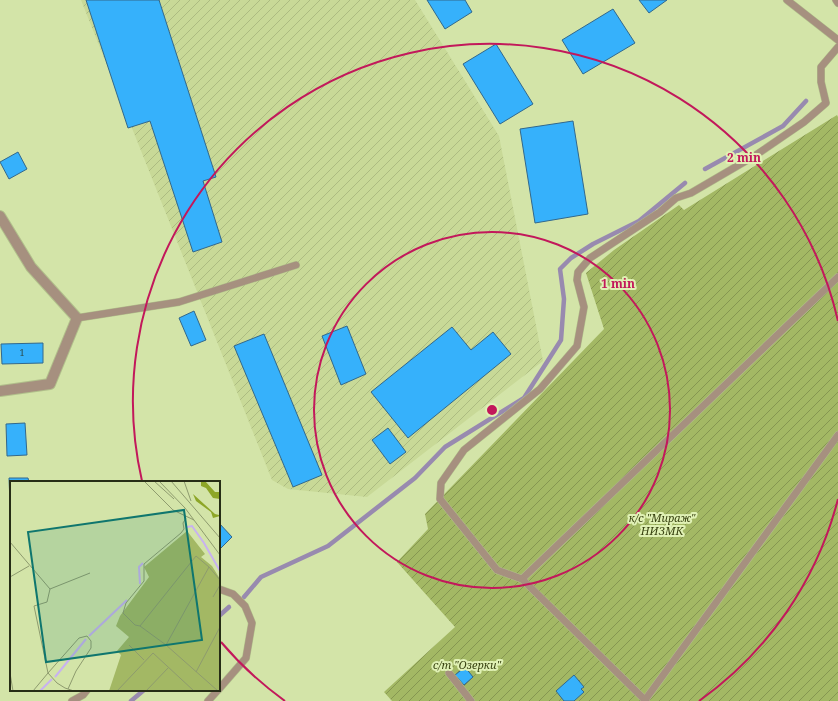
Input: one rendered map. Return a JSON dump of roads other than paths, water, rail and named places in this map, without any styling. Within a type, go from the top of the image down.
[{"type":"street","points":[[0,216],[32,267],[77,318],[50,384],[0,391]]},
{"type":"lane","points":[[787,0],[838,40]]},
{"type":"lane","points":[[838,47],[821,67],[821,82],[826,103],[804,122],[756,155],[692,193],[676,198],[660,212],[590,258],[578,272],[577,280],[584,307],[577,346],[540,389],[464,450],[441,484],[440,499],[497,570],[522,579],[646,700],[838,435]]},
{"type":"lane","points":[[77,318],[180,302],[296,264]]},
{"type":"lane","points":[[522,579],[838,277]]},
{"type":"lane","points":[[220,589],[233,594],[245,606],[252,623],[246,658],[220,687]]},
{"type":"lane","points":[[449,673],[471,701]]},
{"type":"lane","points":[[72,701],[87,691]]},
{"type":"lane","points":[[208,701],[216,691]]},
{"type":"waterway","points":[[705,169],[783,126],[806,101]]},
{"type":"waterway","points":[[244,597],[261,577],[328,546],[415,478],[445,447],[524,398],[561,340],[564,299],[560,269],[571,258],[593,244],[639,221],[685,183]]},
{"type":"waterway","points":[[220,615],[229,607]]},
{"type":"waterway","points":[[131,701],[143,691]]},
{"type":"park label","name":"к/с \"Мираж\" НИЗМК","points":[[662,524]]},
{"type":"park label","name":"с/т \"Озерки\"","points":[[467,665]]}]
